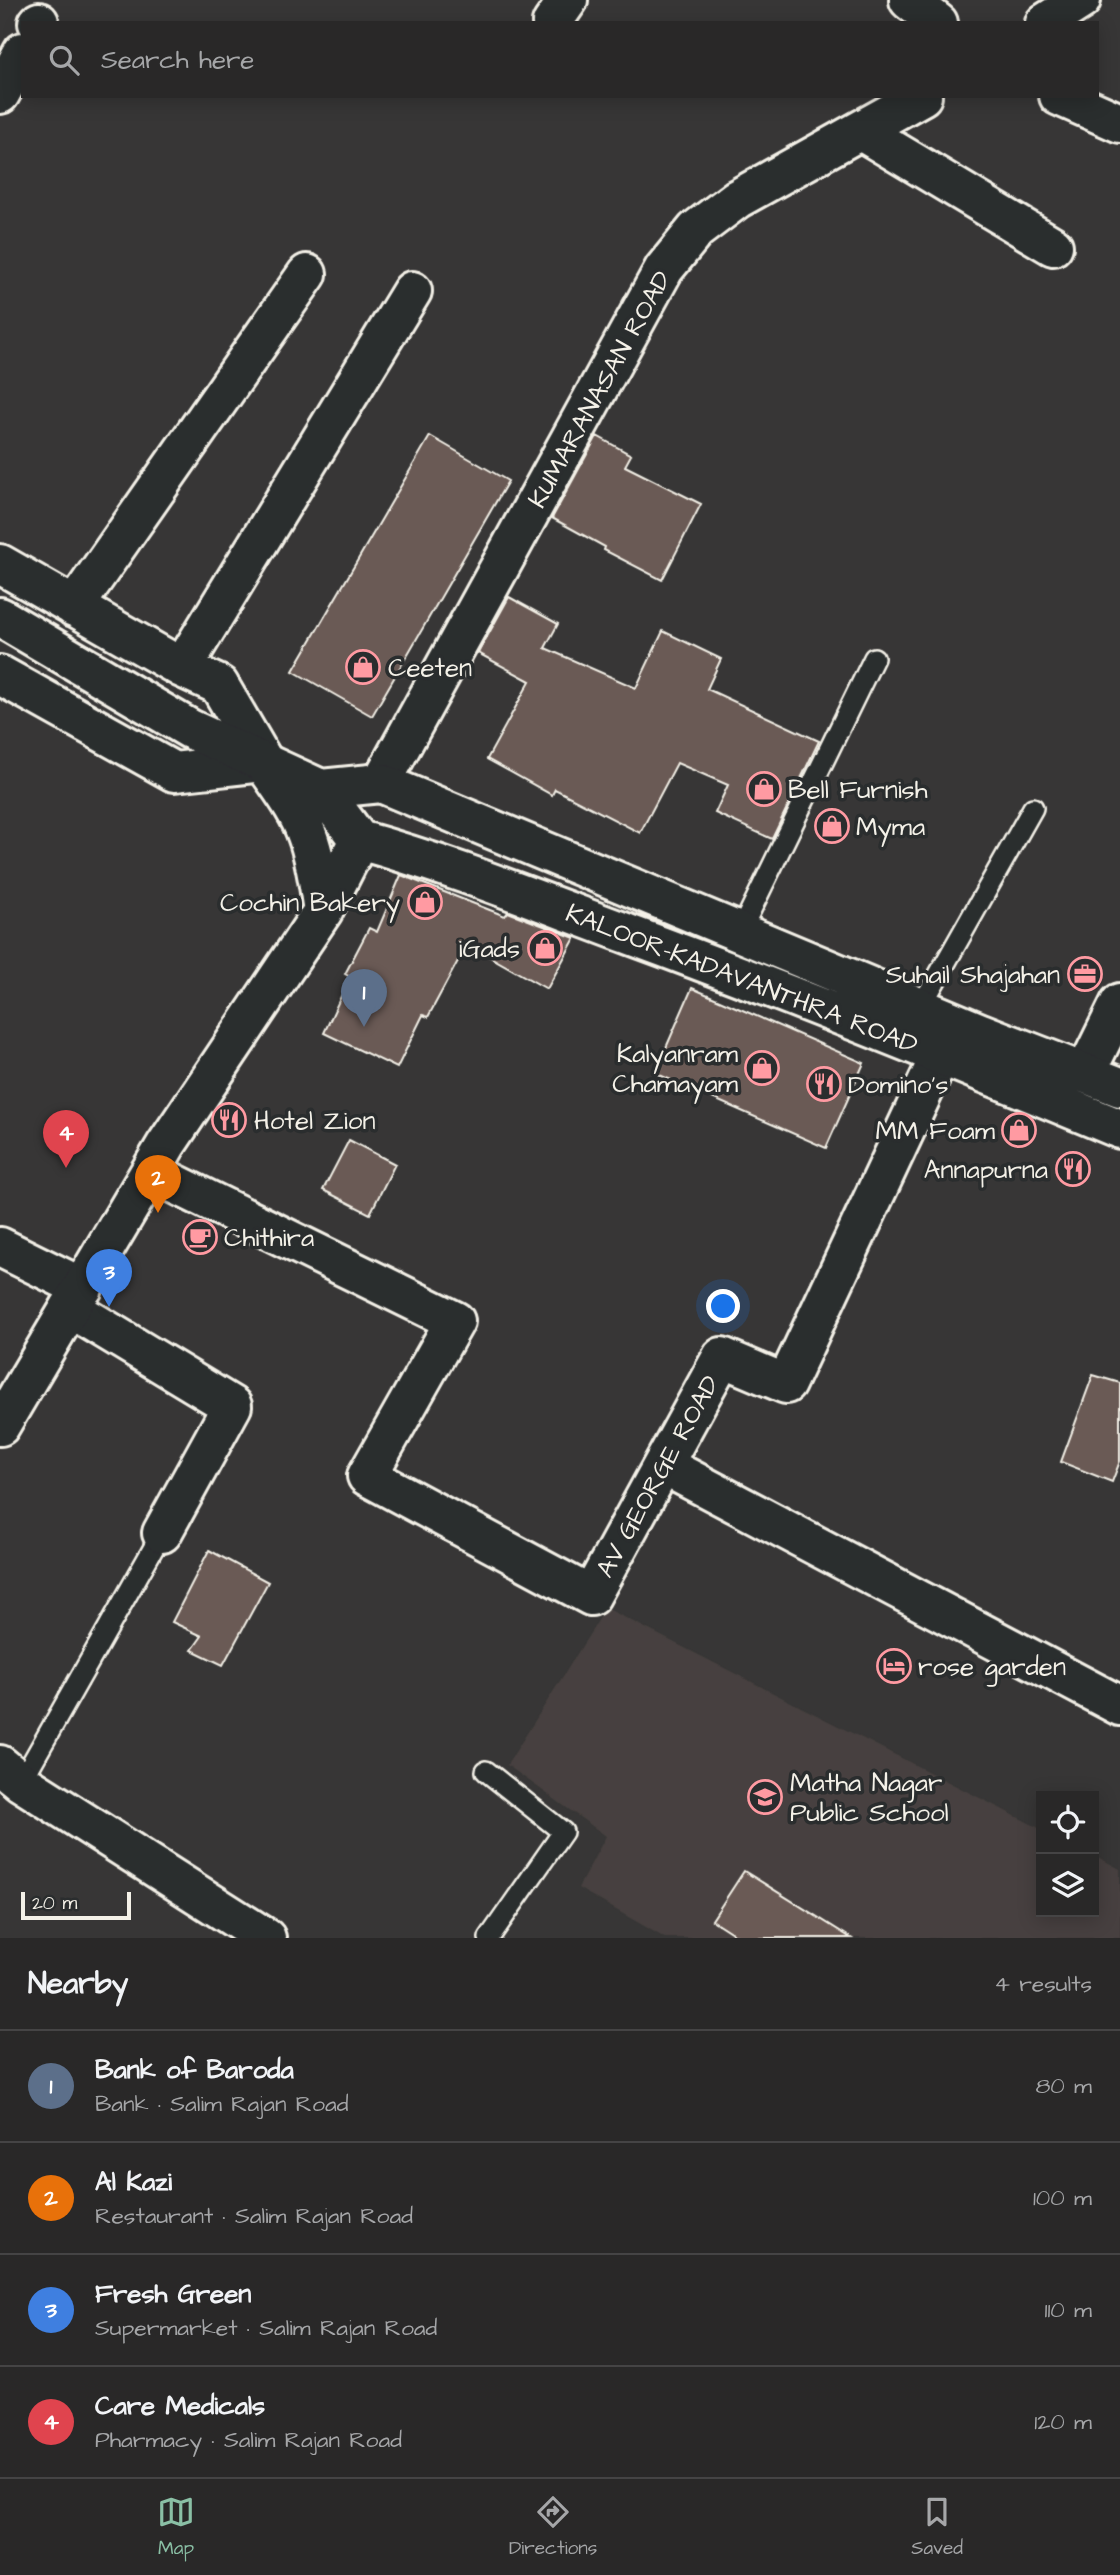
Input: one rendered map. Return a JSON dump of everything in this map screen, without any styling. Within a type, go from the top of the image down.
[{"type":"street","points":[[553,21],[568,0]]},
{"type":"street","points":[[909,0],[935,21]]},
{"type":"street","points":[[1048,21],[1080,0]]},
{"type":"street","points":[[0,94],[21,56]]},
{"type":"street","name":"KUMARANASAN ROAD","points":[[381,783],[664,269],[696,230],[737,199],[919,98]]},
{"type":"street","points":[[1064,98],[1120,123]]},
{"type":"street","points":[[861,131],[1053,246]]},
{"type":"street","points":[[74,607],[307,274]]},
{"type":"street","points":[[181,668],[412,291]]},
{"type":"street","points":[[0,564],[181,668],[219,685],[296,810],[315,862],[323,911]]},
{"type":"street","points":[[0,617],[190,729],[321,789],[359,840],[323,911],[166,1145],[0,1426]]},
{"type":"street","points":[[0,676],[174,772],[264,762]]},
{"type":"street","points":[[321,789],[381,783]]},
{"type":"street","name":"KALOOR-KADAVANTHRA ROAD","points":[[381,783],[920,1008],[1103,1080]]},
{"type":"street","name":"KALOOR-KADAVANTHRA ROAD","points":[[359,840],[476,877],[712,964],[941,1054],[1120,1129]]},
{"type":"street","points":[[1103,1080],[1120,1003]]},
{"type":"street","name":"AV GEORGE ROAD","points":[[151,1172],[455,1321],[367,1476],[591,1596],[722,1357],[786,1384],[941,1054]]},
{"type":"street","points":[[0,1247],[232,1406],[162,1534]]},
{"type":"street","points":[[663,1465],[1120,1706]]},
{"type":"street","points":[[10,1773],[266,1938]]},
{"type":"lane","points":[[740,932],[874,657]]},
{"type":"lane","points":[[920,1008],[1033,808]]},
{"type":"lane","points":[[10,1773],[162,1534]]},
{"type":"lane","points":[[486,1771],[563,1832],[489,1938]]},
{"type":"shaded area","name":"Matha Nagar Public School","points":[[606,1608],[1036,1826],[1036,1917],[1099,1917],[1099,1858],[1120,1869],[1120,1938],[665,1938],[578,1888],[606,1836],[507,1765]]},
{"type":"building","points":[[430,436],[508,481],[372,716],[293,671]]},
{"type":"building","points":[[597,436],[631,455],[625,466],[701,504],[662,580],[604,550],[605,547],[552,518]]},
{"type":"building","points":[[509,597],[558,624],[545,648],[636,688],[663,631],[721,659],[707,689],[819,741],[772,839],[715,813],[728,785],[677,763],[640,833],[555,789],[552,795],[487,759],[530,681],[478,653]]},
{"type":"building","points":[[401,875],[505,916],[508,912],[575,938],[547,989],[467,944],[428,1017],[423,1015],[397,1068],[324,1033],[350,977],[345,974],[369,928],[377,932]]},
{"type":"building","points":[[692,988],[864,1063],[826,1148],[655,1073]]},
{"type":"building","points":[[349,1140],[395,1164],[370,1214],[323,1190]]},
{"type":"building","points":[[1093,1375],[1120,1383],[1120,1461],[1112,1482],[1061,1462]]},
{"type":"building","points":[[209,1550],[268,1582],[223,1665],[192,1650],[202,1636],[172,1622]]},
{"type":"building","name":"Matha Nagar Public School","points":[[744,1871],[851,1938],[740,1938],[712,1920]]},
{"type":"place","name":"Ceeten","points":[[363,667]]},
{"type":"place","name":"Bell Furnish","points":[[764,789]]},
{"type":"place","name":"Myma","points":[[832,826]]},
{"type":"place","name":"Cochin Bakery","points":[[425,902]]},
{"type":"place","name":"iGads","points":[[545,948]]},
{"type":"place","name":"Suhail Shajahan","points":[[1085,974]]},
{"type":"place","name":"Bank of Baroda","points":[[364,1027]]},
{"type":"place","name":"Kalyanram Chamayam","points":[[762,1068]]},
{"type":"place","name":"Domino's","points":[[824,1084]]},
{"type":"place","name":"Hotel Zion","points":[[229,1120]]},
{"type":"place","name":"MM Foam","points":[[1019,1130]]},
{"type":"place","name":"Care Medicals","points":[[66,1168]]},
{"type":"place","name":"Annapurna","points":[[1073,1169]]},
{"type":"place","name":"Al Kazi","points":[[158,1213]]},
{"type":"place","name":"Chithira","points":[[200,1237]]},
{"type":"place","name":"Fresh Green","points":[[109,1307]]},
{"type":"place","name":"rose garden","points":[[894,1666]]},
{"type":"place","name":"Matha Nagar Public School","points":[[765,1797]]}]
